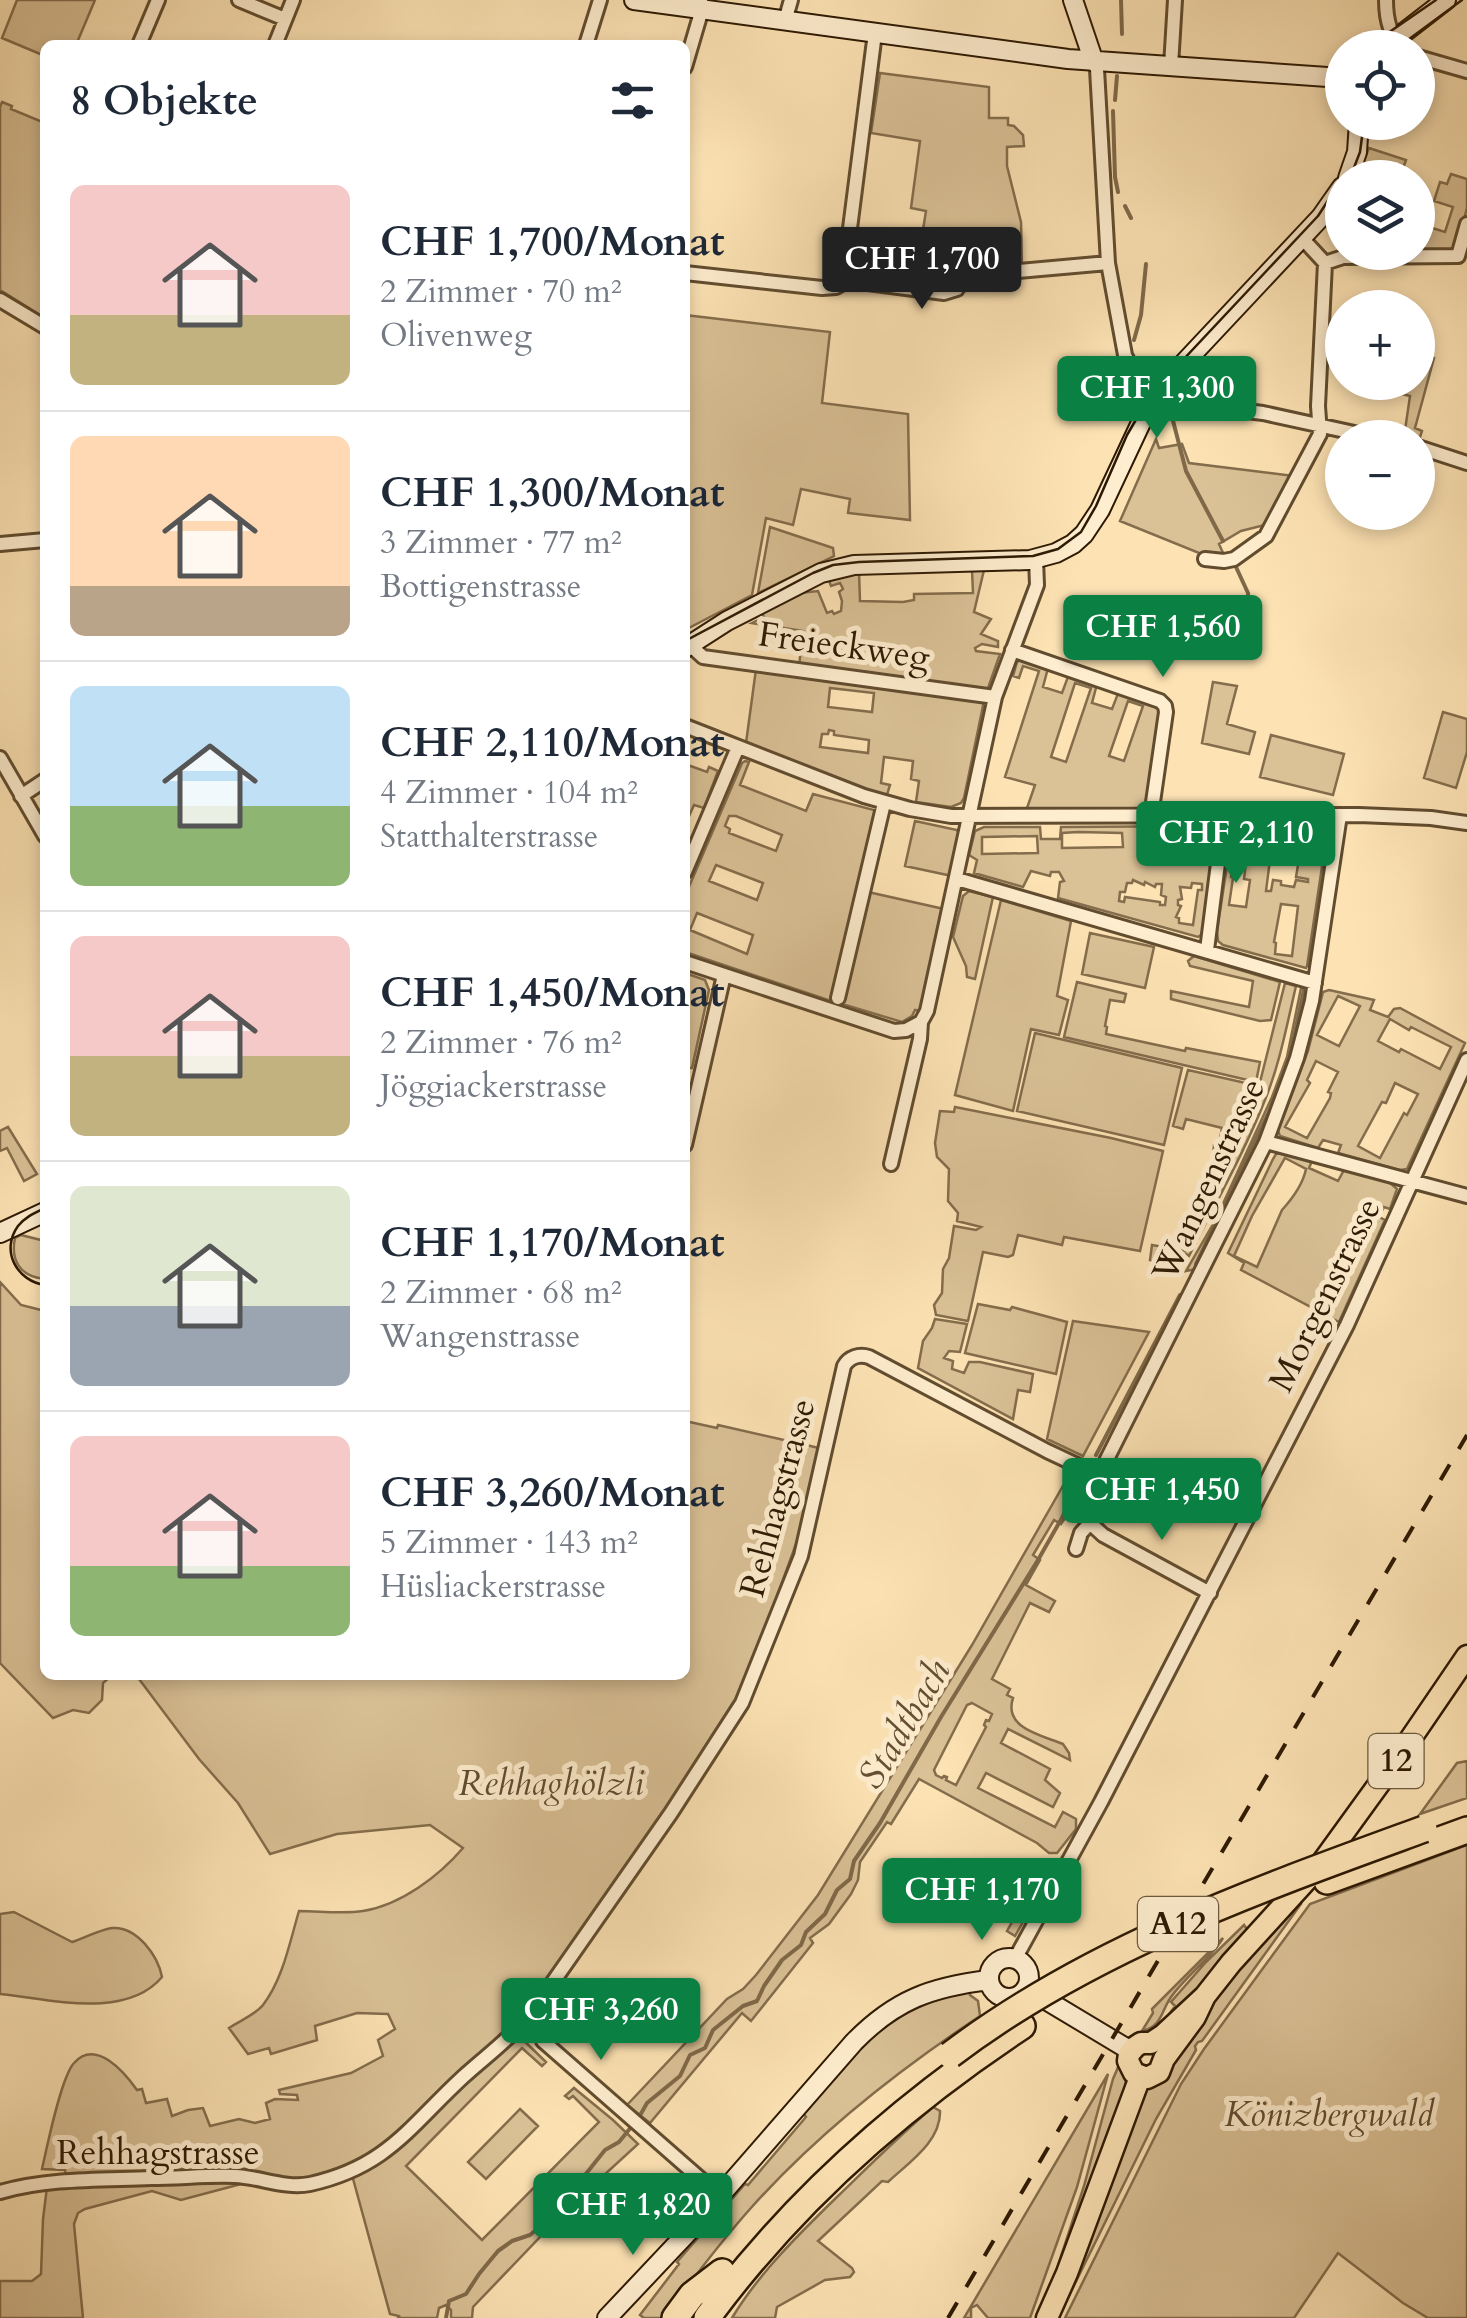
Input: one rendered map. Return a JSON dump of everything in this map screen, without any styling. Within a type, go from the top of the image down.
[{"type":"highway","name":"A12","points":[[686,2318],[771,2214],[889,2102],[950,2055],[1048,1991],[1143,1940],[1252,1893],[1467,1813]]},
{"type":"highway","name":"A12","points":[[707,2318],[753,2260],[836,2172],[899,2115],[1033,2019],[1123,1968],[1258,1908],[1467,1830]]},
{"type":"highway","points":[[722,2318],[753,2260]]},
{"type":"highway","points":[[675,2318],[692,2296],[722,2272]]},
{"type":"main road","name":"12","points":[[1140,2077],[1150,2078],[1162,2069],[1148,2051],[1196,2016],[1205,1996],[1232,1963],[1321,1864],[1467,1656]]},
{"type":"main road","points":[[1047,2318],[1140,2077],[1128,2064],[1148,2051]]},
{"type":"street","points":[[142,40],[158,0]]},
{"type":"street","points":[[239,0],[285,19]]},
{"type":"street","points":[[277,40],[293,0]]},
{"type":"street","points":[[588,40],[600,0]]},
{"type":"street","points":[[634,0],[701,5],[785,21],[1094,62],[1325,77]]},
{"type":"street","points":[[785,21],[792,0]]},
{"type":"street","points":[[1073,0],[1098,70],[1108,263],[1128,364],[1136,378],[1163,401],[1325,425]]},
{"type":"street","points":[[1172,66],[1175,0]]},
{"type":"street","points":[[1386,0],[1390,30]]},
{"type":"street","points":[[1411,30],[1446,0]]},
{"type":"street","points":[[690,48],[701,5]]},
{"type":"street","points":[[842,283],[876,33]]},
{"type":"street","points":[[1435,62],[1467,71]]},
{"type":"street","points":[[690,645],[728,621],[834,568],[1036,559],[1065,549],[1090,526],[1154,395],[1325,212]]},
{"type":"street","points":[[1435,256],[1458,256],[1467,224]]},
{"type":"street","points":[[1205,560],[1234,559],[1266,536],[1320,434],[1325,263],[1302,238]]},
{"type":"street","points":[[690,273],[822,288],[842,283],[944,293],[957,289],[963,276],[1108,263]]},
{"type":"street","points":[[0,300],[40,324]]},
{"type":"street","points":[[1435,452],[1467,462]]},
{"type":"street","points":[[0,544],[40,540]]},
{"type":"street","points":[[891,1164],[995,697],[1037,585],[1036,559]]},
{"type":"street","name":"Freieckweg","points":[[690,648],[702,657],[995,697]]},
{"type":"street","points":[[1012,650],[1162,703],[1166,712],[1150,816]]},
{"type":"street","points":[[690,728],[884,803],[951,816],[1340,815],[1408,816],[1467,823]]},
{"type":"street","points":[[690,860],[738,747]]},
{"type":"street","points":[[0,758],[40,828]]},
{"type":"street","points":[[21,796],[40,783]]},
{"type":"street","points":[[838,998],[884,803]]},
{"type":"street","name":"Wangenstrasse","points":[[1076,1549],[1090,1523],[1088,1503],[1098,1475],[1266,1142],[1297,1058],[1316,983],[1340,815]]},
{"type":"street","points":[[1206,950],[1224,816]]},
{"type":"street","points":[[957,879],[1316,983]]},
{"type":"street","points":[[690,964],[894,1031],[921,1022]]},
{"type":"street","points":[[690,1123],[724,975]]},
{"type":"street","name":"Morgenstrasse","points":[[1015,1959],[1092,1820],[1347,1325],[1467,1060]]},
{"type":"street","points":[[1266,1142],[1467,1196]]},
{"type":"street","points":[[0,1234],[40,1214]]},
{"type":"street","name":"Rehhagstrasse","points":[[0,2192],[24,2185],[129,2179],[236,2176],[300,2185],[332,2177],[384,2153],[506,2041],[530,2015],[671,1813],[742,1703],[801,1556],[844,1366],[855,1356],[880,1362],[1098,1475]]},
{"type":"street","points":[[1090,1523],[1103,1535],[1210,1593]]},
{"type":"street","points":[[1006,1958],[1015,1959],[1026,1968],[1026,1988],[1018,1995],[1003,1997],[993,1990],[989,1980],[992,1967],[1006,1958]]},
{"type":"street","points":[[608,2318],[854,2042],[881,2017],[926,1992],[989,1980]]},
{"type":"street","points":[[1026,1988],[1148,2051]]},
{"type":"street","points":[[543,2041],[720,2196]]},
{"type":"green space","points":[[17,0],[95,0],[78,40],[40,40],[40,54],[2,38]]},
{"type":"green space","points":[[880,73],[989,87],[989,118],[1008,118],[1008,125],[1023,135],[1024,146],[1007,147],[1007,166],[1021,222],[1022,268],[973,270],[969,262],[972,231],[963,230],[961,242],[922,236],[926,211],[911,208],[920,141],[871,133]]},
{"type":"green space","points":[[2,102],[40,121],[40,315],[0,290]]},
{"type":"green space","points":[[1369,148],[1406,160],[1364,160]]},
{"type":"green space","points":[[1451,174],[1467,179],[1467,208],[1455,253],[1435,252],[1435,229],[1445,232],[1453,207],[1435,201],[1440,182],[1447,184]]},
{"type":"green space","points":[[690,316],[830,332],[822,403],[908,414],[910,520],[848,513],[850,499],[801,489],[793,525],[766,518],[752,595],[690,627]]},
{"type":"green space","points":[[1409,400],[1423,400],[1417,420],[1406,420]]},
{"type":"green space","points":[[1156,439],[1159,448],[1182,444],[1189,463],[1294,476],[1265,525],[1241,531],[1219,544],[1224,555],[1199,553],[1120,521]]},
{"type":"green space","points":[[770,527],[833,548],[834,556],[758,593]]},
{"type":"green space","points":[[972,570],[984,570],[974,612],[991,619],[981,634],[998,641],[998,647],[982,644],[976,651],[1000,654],[987,691],[799,666],[803,631],[752,623],[764,617],[762,613],[800,593],[818,591],[827,613],[841,611],[839,592],[843,589],[840,583],[831,586],[828,578],[859,572],[860,601],[903,602],[914,600],[914,594],[973,593]]},
{"type":"green space","points":[[1022,659],[1048,668],[1043,687],[1062,693],[1069,674],[1097,684],[1092,703],[1112,709],[1119,691],[1154,703],[1162,710],[1146,808],[1026,811],[1035,785],[1005,777],[1039,671],[1023,666],[1019,678],[1013,676],[1017,662]],"holes":[[[1075,683],[1091,688],[1066,762],[1051,757]],[[1128,701],[1143,706],[1124,761],[1109,756]]]},
{"type":"green space","points":[[756,669],[984,701],[964,798],[951,807],[916,802],[919,781],[911,779],[913,761],[884,757],[881,783],[890,785],[886,798],[746,743]],"holes":[[[830,688],[874,693],[872,712],[828,707]],[[829,730],[834,735],[869,740],[868,753],[820,747],[822,734]]]},
{"type":"green space","points":[[1213,682],[1237,686],[1227,724],[1255,732],[1249,754],[1202,743]]},
{"type":"green space","points":[[1443,712],[1467,719],[1467,752],[1456,788],[1424,778]]},
{"type":"green space","points":[[1271,735],[1344,754],[1333,795],[1260,777]]},
{"type":"green space","points":[[745,761],[749,762],[740,785],[806,811],[813,794],[876,812],[831,1001],[690,954],[690,930],[690,884]],"holes":[[[729,816],[782,835],[776,851],[729,833],[725,826]],[[716,865],[763,883],[757,900],[709,881]],[[697,913],[753,935],[747,954],[690,930]]]},
{"type":"green space","points":[[690,766],[718,771],[704,808],[694,805],[690,814]]},
{"type":"green space","points":[[915,821],[957,830],[960,836],[952,876],[905,866]]},
{"type":"green space","points":[[1212,826],[1217,830],[1204,933],[1198,937],[1058,898],[1060,882],[1064,881],[1059,872],[1051,872],[1050,876],[1031,871],[1023,887],[974,873],[977,860],[969,855],[975,831],[984,827],[1040,827],[1041,839],[1060,839],[1061,827]],"holes":[[[1207,832],[1208,847],[1147,848],[1147,833]],[[1062,833],[1122,833],[1123,847],[1062,848]],[[1037,836],[1038,853],[982,854],[982,837]],[[1133,880],[1155,887],[1162,884],[1165,905],[1125,897],[1124,902],[1119,901],[1127,883]],[[1202,884],[1193,925],[1179,923],[1176,917],[1181,906],[1178,900],[1182,899],[1180,887]]]},
{"type":"green space","points":[[1233,827],[1321,827],[1331,833],[1315,960],[1311,959],[1306,968],[1223,945],[1218,941]],"holes":[[[1290,832],[1306,835],[1309,842],[1307,853],[1299,859],[1296,877],[1308,882],[1296,880],[1294,887],[1273,880],[1271,891],[1266,891],[1271,852],[1286,854],[1284,843],[1288,842]],[[1239,833],[1256,835],[1252,862],[1246,862],[1244,879],[1250,880],[1246,907],[1229,905]],[[1281,904],[1298,906],[1292,956],[1275,954]]]},
{"type":"green space","points":[[969,891],[993,897],[975,979],[967,977],[953,937],[963,896]]},
{"type":"green space","points":[[868,892],[944,909],[921,1011],[915,1010],[902,1022],[842,1004]]},
{"type":"green space","points":[[1001,900],[1071,921],[1057,996],[1068,1000],[1059,1035],[1031,1029],[1013,1111],[955,1095]]},
{"type":"green space","points":[[1090,933],[1154,947],[1145,988],[1082,974]]},
{"type":"green space","points":[[1194,956],[1280,982],[1271,1020],[1260,1021],[1171,999],[1171,991],[1249,1007],[1253,981],[1190,966],[1188,961]]},
{"type":"green space","points":[[690,975],[705,980],[709,990],[692,1068]]},
{"type":"green space","points":[[1077,982],[1126,994],[1124,1002],[1110,1000],[1106,1034],[1260,1062],[1256,1082],[1064,1037]]},
{"type":"green space","points":[[1285,983],[1296,986],[1279,1058],[1239,1159],[1189,1256],[1186,1254],[1175,1266],[1150,1260],[1152,1245],[1185,1251],[1215,1157],[1214,1145],[1219,1144],[1222,1128],[1186,1119],[1183,1129],[1173,1126],[1188,1070],[1259,1086]]},
{"type":"green space","points":[[1301,988],[1309,1000],[1271,1130],[1202,1268],[1186,1271],[1216,1219],[1272,1097],[1287,1057]]},
{"type":"green space","points":[[1323,992],[1374,1000],[1370,1010],[1388,1017],[1400,1008],[1465,1043],[1407,1169],[1338,1153],[1341,1145],[1323,1140],[1318,1148],[1280,1136],[1278,1131],[1308,1051]],"holes":[[[1338,996],[1360,1006],[1339,1046],[1317,1035]],[[1390,1019],[1451,1047],[1440,1069],[1378,1041]],[[1316,1061],[1338,1072],[1328,1092],[1330,1098],[1307,1138],[1285,1127],[1310,1083],[1307,1080]],[[1395,1083],[1418,1094],[1380,1158],[1358,1146],[1382,1102],[1386,1103]]]},
{"type":"green space","points":[[1035,1033],[1182,1068],[1164,1145],[1017,1111]]},
{"type":"green space","points":[[955,1107],[1163,1151],[1140,1251],[1064,1237],[1062,1245],[1018,1235],[1013,1255],[983,1252],[968,1321],[936,1315],[934,1305],[942,1293],[943,1269],[949,1258],[954,1226],[976,1230],[981,1227],[957,1221],[958,1213],[948,1201],[949,1169],[937,1157],[940,1111],[954,1112]]},
{"type":"green space","points":[[8,1127],[37,1174],[24,1181],[7,1148],[0,1151],[0,1131]]},
{"type":"green space","points":[[1276,1154],[1312,1161],[1309,1168],[1338,1181],[1344,1170],[1389,1182],[1397,1189],[1390,1209],[1384,1207],[1379,1217],[1385,1220],[1339,1322],[1241,1270],[1244,1263],[1228,1253]],"holes":[[[1285,1158],[1306,1169],[1297,1191],[1282,1210],[1257,1267],[1234,1256]]]},
{"type":"green space","points":[[21,1235],[40,1240],[40,1278],[19,1266],[14,1254],[15,1238]]},
{"type":"green space","points":[[0,1282],[21,1305],[40,1310],[40,1680],[106,1680],[102,1700],[89,1713],[73,1710],[53,1718],[0,1663]]},
{"type":"green space","points":[[978,1304],[1010,1310],[1012,1307],[1067,1322],[1056,1374],[965,1353]]},
{"type":"green space","points":[[935,1319],[967,1324],[960,1352],[949,1351],[944,1358],[953,1361],[952,1369],[964,1373],[969,1362],[980,1362],[1033,1374],[1030,1392],[1018,1390],[1013,1419],[918,1368],[923,1341]]},
{"type":"green space","points":[[1073,1321],[1149,1332],[1083,1456],[1047,1439]]},
{"type":"green space","name":"Rehhaghölzli","points":[[690,1422],[819,1448],[800,1533],[752,1665],[693,1775],[525,2013],[385,2150],[332,2172],[298,2180],[66,2177],[65,2170],[42,2169],[64,2082],[74,2063],[83,2056],[91,2054],[109,2061],[137,2090],[142,2089],[146,2103],[167,2099],[172,2116],[203,2108],[210,2126],[239,2119],[255,2123],[270,2119],[266,2103],[275,2099],[298,2100],[297,2095],[280,2094],[279,2090],[351,2073],[383,2056],[378,2040],[395,2029],[388,2014],[357,2013],[315,2026],[317,2040],[271,2054],[269,2048],[248,2054],[229,2028],[256,2012],[270,1995],[299,1911],[355,1912],[391,1903],[431,1879],[463,1848],[430,1825],[337,1834],[270,1854],[238,1803],[199,1759],[140,1680],[690,1680]]},
{"type":"green space","points":[[1072,1470],[1081,1477],[1084,1490],[1061,1524],[1054,1520],[1033,1555],[1040,1560],[1026,1585],[1055,1601],[1049,1612],[1030,1603],[992,1679],[1010,1689],[1007,1695],[1013,1698],[1011,1708],[1019,1723],[1063,1744],[1070,1760],[1008,1729],[1001,1743],[1050,1769],[1045,1780],[1060,1793],[1053,1807],[986,1773],[978,1788],[1055,1827],[1063,1812],[1076,1819],[1076,1829],[1057,1853],[1049,1853],[919,1779],[891,1824],[887,1822],[860,1862],[851,1894],[829,1924],[810,1938],[813,1943],[751,2021],[742,2013],[650,2123],[627,2105],[727,1999],[756,1975],[818,1895],[972,1645]],"holes":[[[972,1703],[992,1714],[956,1785],[947,1777],[936,1775],[934,1770],[967,1705]]]},
{"type":"green space","points":[[1467,1761],[1467,1798],[1420,1814],[1457,1763]]},
{"type":"green space","name":"Könizbergwald","points":[[1467,1845],[1467,2318],[1428,2318],[1338,2253],[1294,2318],[1065,2318],[1181,2084],[1310,1904]]},
{"type":"green space","points":[[1043,1867],[1048,1878],[1015,1936],[1007,1931]]},
{"type":"green space","points":[[1299,1902],[1195,2046],[1055,2318],[1146,2091],[1236,1970]]},
{"type":"green space","points":[[14,1912],[72,1942],[112,1928],[130,1932],[151,1952],[162,1977],[147,1990],[108,2003],[0,1994],[0,1914]]},
{"type":"green space","points":[[1244,1925],[1249,1932],[1172,2022],[1161,2026],[1175,2006],[1171,2002]]},
{"type":"green space","points":[[1223,1938],[1171,1997],[1157,2022],[1142,2031],[1152,2009]]},
{"type":"green space","points":[[970,1991],[978,2001],[980,2016],[888,2082],[802,2155],[739,2222],[664,2318],[640,2315],[677,2262],[748,2185],[857,2052],[916,2008]]},
{"type":"green space","points":[[518,2035],[546,2062],[542,2066],[522,2048],[406,2166],[482,2240],[599,2122],[573,2096],[565,2096],[574,2088],[638,2144],[566,2210],[473,2307],[472,2318],[451,2318],[446,2305],[439,2308],[437,2318],[398,2318],[390,2314],[352,2175],[300,2192],[241,2184],[181,2200],[152,2191],[85,2209],[78,2213],[74,2224],[83,2318],[0,2318],[0,2281],[32,2281],[41,2274],[47,2187],[238,2180],[293,2189],[352,2174]]},
{"type":"green space","points":[[1119,2065],[1126,2081],[1124,2096],[1051,2287],[1084,2186]]},
{"type":"green space","points":[[1108,2074],[1077,2187],[1030,2318],[988,2318],[977,2305],[971,2308],[971,2318],[964,2318]]},
{"type":"green space","points":[[933,2107],[940,2111],[939,2122],[922,2151],[888,2182],[882,2181],[818,2241],[852,2268],[850,2277],[825,2280],[777,2307],[775,2318],[732,2318],[795,2239]]},
{"type":"green space","points":[[520,2109],[538,2126],[486,2179],[468,2162]]},
{"type":"waterway","name":"Stadtbach","points":[[1121,0],[1122,34]]},
{"type":"waterway","name":"Stadtbach","points":[[1115,100],[1117,76]]},
{"type":"waterway","name":"Stadtbach","points":[[1113,111],[1118,192]]},
{"type":"waterway","name":"Stadtbach","points":[[1125,206],[1131,218]]},
{"type":"waterway","name":"Stadtbach","points":[[1134,340],[1141,315],[1146,264]]},
{"type":"waterway","name":"Stadtbach","points":[[1171,413],[1186,471],[1223,541]]},
{"type":"waterway","name":"Stadtbach","points":[[1236,567],[1248,593],[1249,618]]},
{"type":"waterway","name":"Stadtbach","points":[[1308,965],[1328,832]]},
{"type":"waterway","name":"Stadtbach","points":[[1196,1264],[1269,1112],[1290,1056],[1304,990]]},
{"type":"waterway","name":"Stadtbach","points":[[1096,1455],[1180,1295]]},
{"type":"waterway","name":"Stadtbach","points":[[638,2119],[647,2103],[680,2076],[690,2055],[705,2048],[713,2030],[743,2006],[757,2001],[782,1960],[801,1945],[806,1932],[825,1914],[837,1890],[850,1879],[854,1861],[1038,1560],[1082,1479]]},
{"type":"waterway","name":"Stadtbach","points":[[446,2318],[449,2301],[466,2294],[498,2251],[536,2230],[536,2219],[551,2200],[559,2199],[559,2190],[577,2185],[605,2150],[619,2142],[632,2126]]},
{"type":"tram line","points":[[1392,30],[1436,0]]},
{"type":"tram line","points":[[1421,30],[1462,0]]},
{"type":"tram line","points":[[1357,160],[1362,140]]},
{"type":"tram line","points":[[690,638],[833,565],[1033,556],[1058,549],[1081,532],[1151,394],[1325,205]]},
{"type":"tram line","points":[[40,1211],[21,1223],[11,1245],[19,1271],[40,1284]]},
{"type":"railway","points":[[948,2318],[1467,1435]]}]
